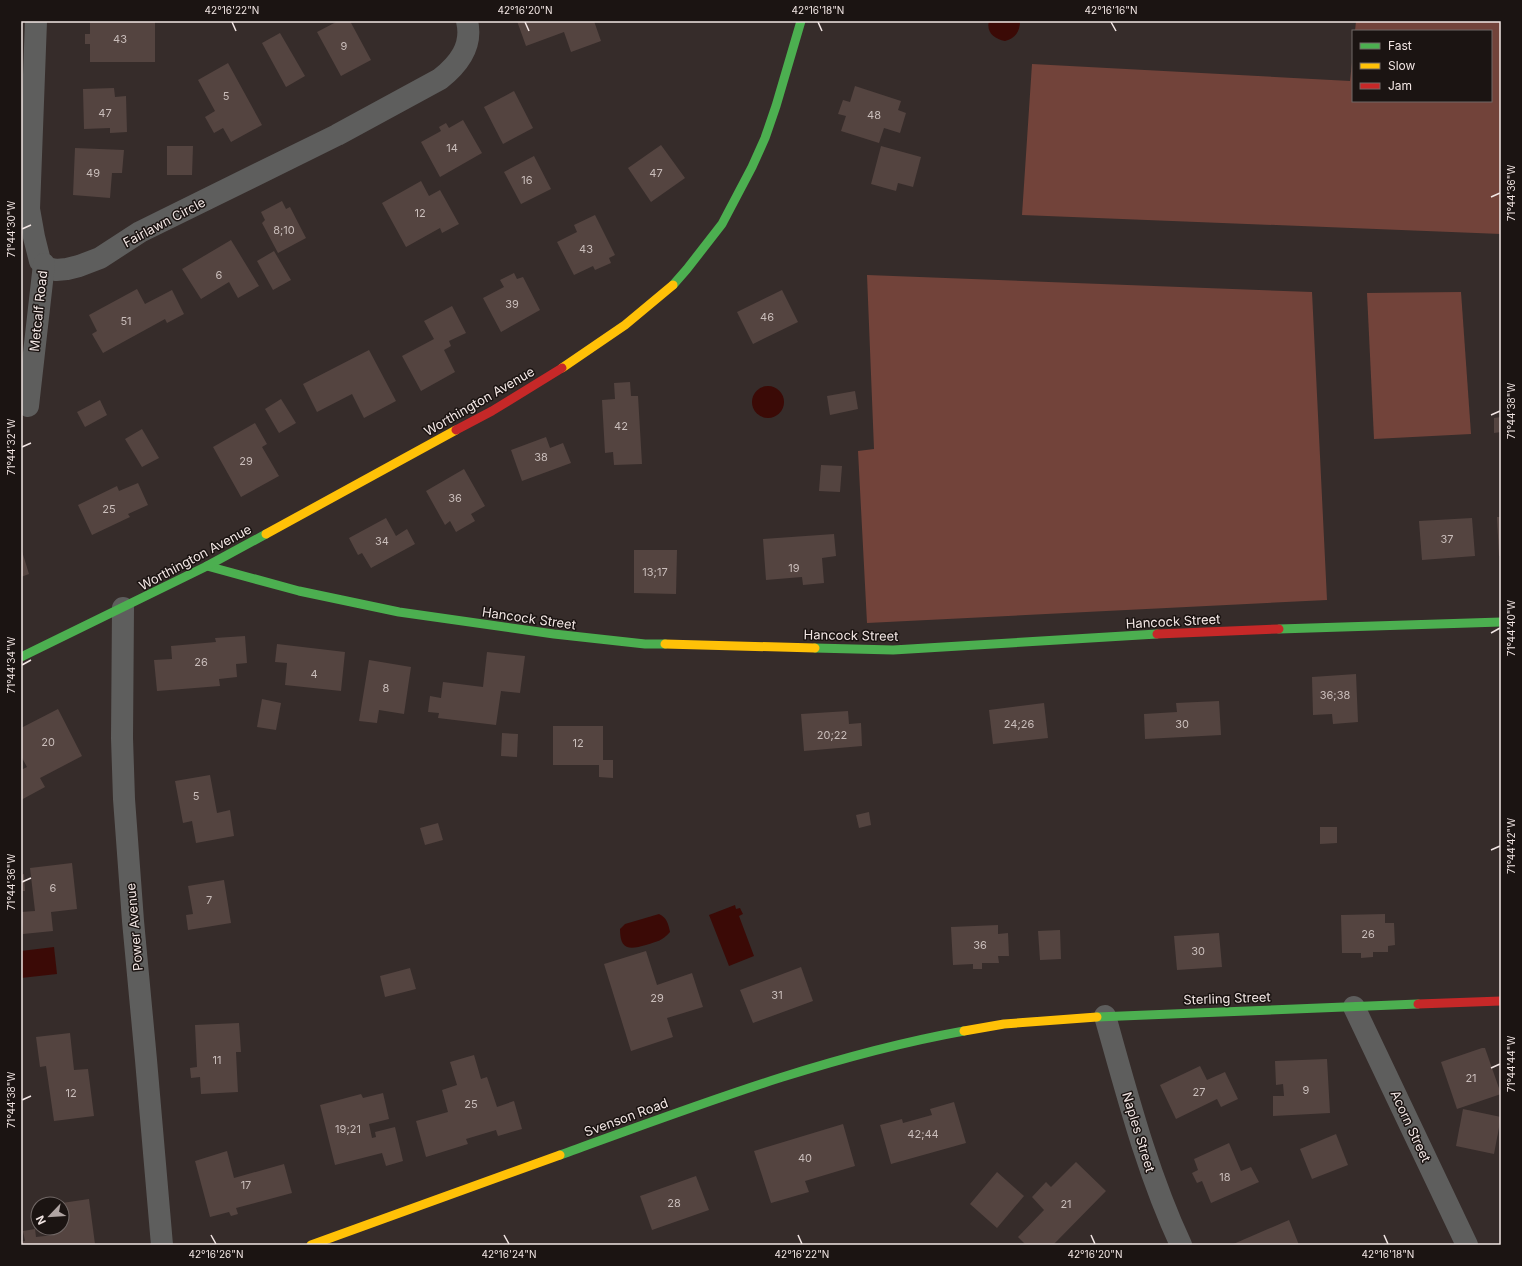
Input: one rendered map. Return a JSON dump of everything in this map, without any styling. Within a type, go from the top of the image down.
[{"type":"street","points":[[36,21],[29,209],[40,261],[44,264]]},
{"type":"street","name":"Fairlawn Circle","points":[[44,264],[47,268],[56,270],[79,266],[100,258],[140,232],[337,135],[440,79],[452,70],[465,51],[469,41],[469,28],[467,21]]},
{"type":"street","name":"Worthington Avenue","points":[[21,657],[207,566],[492,411],[567,366],[626,325],[668,290],[688,269],[722,224],[752,167],[765,138],[776,106],[799,23]]},
{"type":"street","name":"Metcalf Road","points":[[28,406],[44,264]]},
{"type":"street","name":"Hancock Street","points":[[207,566],[306,593],[399,612],[554,634],[645,644],[893,650],[1171,633],[1501,622]]},
{"type":"street","name":"Power Avenue","points":[[123,608],[122,738],[124,799],[133,921],[162,1245]]},
{"type":"street","name":"Sterling Street","points":[[954,1032],[1004,1024],[1105,1016],[1501,1002]]},
{"type":"street","name":"Acorn Street","points":[[1354,1007],[1467,1245]]},
{"type":"street","name":"Naples Street","points":[[1105,1016],[1135,1123],[1153,1176],[1181,1245]]},
{"type":"street","name":"Svenson Road","points":[[311,1245],[753,1086],[880,1048],[954,1032]]},
{"type":"shaded area","points":[[989,21],[1020,21],[1020,25],[1016,34],[1012,38],[1005,41],[997,39],[990,32],[988,25]]},
{"type":"shaded area","points":[[1356,21],[1501,21],[1501,234],[1022,215],[1032,64],[1350,81],[1352,62],[1352,102],[1492,102],[1492,30],[1355,30]]},
{"type":"shaded area","points":[[867,275],[1312,292],[1327,600],[867,623],[858,451],[874,449]]},
{"type":"shaded area","points":[[1461,292],[1471,434],[1374,439],[1367,293]]},
{"type":"shaded area","points":[[765,386],[771,386],[781,393],[784,402],[783,408],[777,415],[771,418],[765,418],[755,411],[752,405],[752,399],[759,389]]},
{"type":"shaded area","points":[[735,905],[736,909],[740,908],[743,914],[739,916],[754,956],[729,966],[709,915]]},
{"type":"shaded area","points":[[659,914],[668,923],[670,932],[665,937],[657,942],[635,948],[630,948],[624,945],[620,936],[620,929],[625,924]]},
{"type":"shaded area","points":[[54,947],[57,974],[21,978],[21,951]]},
{"type":"building","points":[[90,21],[155,21],[155,62],[90,62],[90,44],[85,44],[85,34],[90,34]]},
{"type":"building","points":[[338,21],[350,21],[371,60],[341,76],[317,32]]},
{"type":"building","points":[[517,21],[594,21],[601,41],[571,52],[564,32],[526,46]]},
{"type":"building","points":[[280,33],[305,76],[286,87],[262,43]]},
{"type":"building","points":[[228,63],[262,125],[231,142],[223,128],[214,133],[205,117],[215,111],[198,80]]},
{"type":"building","points":[[855,86],[901,101],[898,110],[906,113],[900,133],[884,128],[879,143],[841,131],[846,116],[838,114],[843,100],[850,102]]},
{"type":"building","points":[[114,88],[115,97],[126,96],[127,132],[110,133],[110,128],[84,129],[83,89]]},
{"type":"building","points":[[514,91],[533,128],[503,144],[484,107]]},
{"type":"building","points":[[463,120],[482,153],[440,177],[421,142],[441,131],[439,127],[446,123],[449,128]]},
{"type":"building","points":[[661,145],[685,178],[651,202],[628,168]]},
{"type":"building","points":[[167,146],[193,146],[192,175],[167,175]]},
{"type":"building","points":[[881,146],[921,157],[913,187],[898,183],[896,191],[871,184]]},
{"type":"building","points":[[75,148],[124,150],[122,173],[112,173],[110,198],[73,195]]},
{"type":"building","points":[[534,156],[551,189],[521,204],[504,172]]},
{"type":"building","points":[[421,181],[429,196],[440,190],[459,224],[442,233],[440,228],[406,247],[382,203]]},
{"type":"building","points":[[282,201],[286,209],[290,207],[306,238],[278,253],[262,223],[265,220],[261,212]]},
{"type":"building","points":[[595,215],[615,255],[609,258],[611,263],[595,270],[593,266],[574,275],[557,242],[577,232],[574,225]]},
{"type":"building","points":[[231,240],[259,286],[238,298],[229,282],[201,299],[182,269]]},
{"type":"building","points":[[274,251],[291,280],[273,290],[257,261]]},
{"type":"building","points":[[514,273],[517,279],[523,277],[540,310],[501,332],[483,298],[504,287],[500,280]]},
{"type":"building","points":[[137,289],[145,304],[172,290],[184,314],[167,323],[165,319],[103,353],[92,334],[97,331],[89,315]]},
{"type":"building","points":[[782,290],[798,322],[753,344],[737,312]]},
{"type":"building","points":[[452,306],[466,333],[449,341],[451,346],[444,350],[455,372],[421,391],[402,356],[434,339],[424,321]]},
{"type":"building","points":[[369,350],[396,401],[364,418],[352,394],[317,412],[303,384]]},
{"type":"building","points":[[630,382],[631,396],[638,396],[642,464],[614,465],[613,452],[605,453],[602,400],[615,399],[614,383]]},
{"type":"building","points":[[855,391],[858,409],[830,415],[827,396]]},
{"type":"building","points":[[281,399],[296,423],[279,433],[265,409]]},
{"type":"building","points":[[100,400],[107,415],[85,427],[77,412]]},
{"type":"building","points":[[1501,417],[1501,432],[1494,433],[1494,418]]},
{"type":"building","points":[[255,423],[267,444],[262,447],[279,476],[241,497],[213,447]]},
{"type":"building","points":[[142,429],[159,458],[142,467],[125,439]]},
{"type":"building","points":[[546,437],[550,448],[563,443],[571,463],[522,481],[511,450]]},
{"type":"building","points":[[821,465],[842,466],[840,492],[819,491]]},
{"type":"building","points":[[464,469],[485,506],[471,514],[475,521],[456,532],[450,521],[445,525],[426,491]]},
{"type":"building","points":[[138,483],[148,505],[128,514],[130,517],[92,535],[78,505],[117,486],[119,491]]},
{"type":"building","points":[[1497,517],[1501,517],[1501,556],[1499,556]]},
{"type":"building","points":[[386,518],[396,536],[407,529],[415,544],[371,568],[362,553],[358,555],[349,538]]},
{"type":"building","points":[[1472,518],[1475,556],[1422,560],[1419,521]]},
{"type":"building","points":[[834,534],[836,556],[822,558],[824,583],[803,585],[802,577],[766,580],[763,539]]},
{"type":"building","points":[[21,548],[29,574],[21,577]]},
{"type":"building","points":[[634,550],[677,550],[676,594],[634,593]]},
{"type":"building","points":[[245,636],[247,663],[236,664],[237,677],[219,679],[220,686],[157,691],[154,660],[172,659],[171,646],[216,642],[215,638]]},
{"type":"building","points":[[277,644],[345,652],[341,691],[285,685],[287,663],[275,662]]},
{"type":"building","points":[[487,652],[525,656],[520,693],[501,691],[496,725],[438,718],[439,713],[428,712],[430,696],[441,698],[443,682],[483,687]]},
{"type":"building","points":[[369,660],[411,667],[404,714],[379,710],[377,723],[359,721]]},
{"type":"building","points":[[1356,674],[1358,722],[1333,724],[1332,714],[1313,715],[1312,677]]},
{"type":"building","points":[[262,699],[281,703],[276,730],[257,727]]},
{"type":"building","points":[[1219,701],[1221,735],[1145,739],[1144,714],[1177,712],[1176,703]]},
{"type":"building","points":[[1044,703],[1048,738],[993,744],[989,710]]},
{"type":"building","points":[[58,709],[82,756],[40,778],[45,787],[21,800],[21,770],[27,767],[21,756],[21,728]]},
{"type":"building","points":[[848,711],[849,724],[861,723],[862,746],[804,751],[801,714]]},
{"type":"building","points":[[553,726],[603,726],[603,760],[613,760],[613,778],[599,777],[599,765],[553,765]]},
{"type":"building","points":[[502,733],[518,734],[517,757],[501,756]]},
{"type":"building","points":[[210,775],[217,813],[230,810],[234,836],[196,843],[192,821],[183,823],[175,781]]},
{"type":"building","points":[[869,812],[871,825],[859,828],[856,815]]},
{"type":"building","points":[[438,823],[443,840],[425,845],[420,828]]},
{"type":"building","points":[[1320,827],[1337,827],[1337,843],[1320,844]]},
{"type":"building","points":[[72,863],[77,909],[51,912],[53,931],[23,934],[21,912],[35,911],[30,868]]},
{"type":"building","points":[[24,874],[25,891],[21,891],[21,875]]},
{"type":"building","points":[[224,880],[231,923],[188,930],[186,915],[193,914],[188,886]]},
{"type":"building","points":[[1385,914],[1385,923],[1394,923],[1395,945],[1388,946],[1388,952],[1373,952],[1373,957],[1361,958],[1361,953],[1342,953],[1341,915]]},
{"type":"building","points":[[998,925],[998,934],[1008,933],[1009,956],[998,956],[999,963],[982,963],[982,969],[973,969],[973,964],[953,965],[951,927]]},
{"type":"building","points":[[1060,930],[1061,959],[1040,960],[1038,931]]},
{"type":"building","points":[[1219,933],[1222,967],[1177,970],[1174,936]]},
{"type":"building","points":[[646,951],[657,985],[692,973],[703,1007],[667,1018],[673,1037],[631,1051],[604,964]]},
{"type":"building","points":[[801,967],[813,1001],[753,1023],[740,990]]},
{"type":"building","points":[[410,968],[416,989],[385,997],[380,976]]},
{"type":"building","points":[[239,1023],[241,1052],[236,1052],[238,1092],[201,1094],[200,1077],[191,1078],[190,1068],[197,1067],[195,1025]]},
{"type":"building","points":[[70,1033],[74,1070],[88,1069],[94,1116],[54,1121],[46,1066],[40,1067],[36,1037]]},
{"type":"building","points":[[1485,1048],[1501,1094],[1457,1109],[1441,1062]]},
{"type":"building","points":[[474,1055],[481,1079],[487,1077],[497,1107],[514,1101],[522,1129],[498,1136],[496,1130],[466,1139],[468,1144],[426,1157],[416,1121],[448,1112],[442,1090],[457,1085],[450,1062]]},
{"type":"building","points":[[1327,1059],[1330,1113],[1273,1116],[1273,1096],[1284,1096],[1283,1084],[1276,1085],[1275,1061]]},
{"type":"building","points":[[1200,1066],[1207,1080],[1225,1072],[1238,1099],[1221,1107],[1217,1099],[1176,1119],[1160,1085]]},
{"type":"building","points":[[383,1093],[389,1119],[369,1124],[372,1138],[376,1137],[375,1132],[395,1127],[403,1161],[386,1166],[382,1153],[335,1165],[320,1105],[361,1094],[363,1098]]},
{"type":"building","points":[[954,1102],[966,1143],[891,1164],[880,1125],[902,1119],[903,1123],[932,1115],[930,1109]]},
{"type":"building","points":[[1463,1109],[1501,1117],[1494,1154],[1456,1146]]},
{"type":"building","points":[[843,1124],[855,1166],[805,1181],[809,1192],[771,1203],[754,1151]]},
{"type":"building","points":[[1336,1134],[1348,1165],[1312,1179],[1300,1149]]},
{"type":"building","points":[[1229,1143],[1241,1171],[1251,1167],[1259,1182],[1211,1203],[1202,1181],[1197,1183],[1192,1173],[1198,1170],[1194,1159]]},
{"type":"building","points":[[227,1151],[234,1178],[284,1164],[292,1193],[236,1208],[238,1214],[231,1216],[229,1212],[210,1217],[195,1161]]},
{"type":"building","points":[[1076,1162],[1106,1191],[1053,1245],[1026,1245],[1018,1237],[1044,1210],[1032,1197],[1046,1182],[1051,1187]]},
{"type":"building","points":[[997,1172],[1024,1196],[997,1228],[970,1204]]},
{"type":"building","points":[[696,1176],[709,1210],[652,1230],[640,1196]]},
{"type":"building","points":[[89,1199],[95,1244],[21,1245],[21,1242],[25,1241],[23,1231],[30,1230],[30,1236],[36,1237],[70,1236],[70,1202]]},
{"type":"building","points":[[1289,1220],[1299,1245],[1231,1245]]},
{"type":"traffic: fast","points":[[673,285],[722,224],[752,167],[765,138],[776,106],[801,21]]},
{"type":"traffic: fast","points":[[21,657],[207,566],[266,534]]},
{"type":"traffic: fast","points":[[207,566],[299,591],[399,612],[554,634],[645,644],[665,644]]},
{"type":"traffic: fast","points":[[1279,629],[1501,622]]},
{"type":"traffic: fast","points":[[815,648],[893,650],[1157,634]]},
{"type":"traffic: fast","points":[[1097,1017],[1418,1004]]},
{"type":"traffic: fast","points":[[560,1155],[760,1084],[861,1054],[964,1031]]},
{"type":"traffic: slow","points":[[562,368],[625,325],[673,285]]},
{"type":"traffic: slow","points":[[266,534],[456,430]]},
{"type":"traffic: slow","points":[[665,644],[815,648]]},
{"type":"traffic: slow","points":[[964,1031],[1004,1024],[1097,1017]]},
{"type":"traffic: slow","points":[[311,1245],[560,1155]]},
{"type":"traffic: jam","points":[[456,430],[492,411],[562,368]]},
{"type":"traffic: jam","points":[[1157,634],[1279,629]]},
{"type":"traffic: jam","points":[[1418,1004],[1501,1001]]}]
